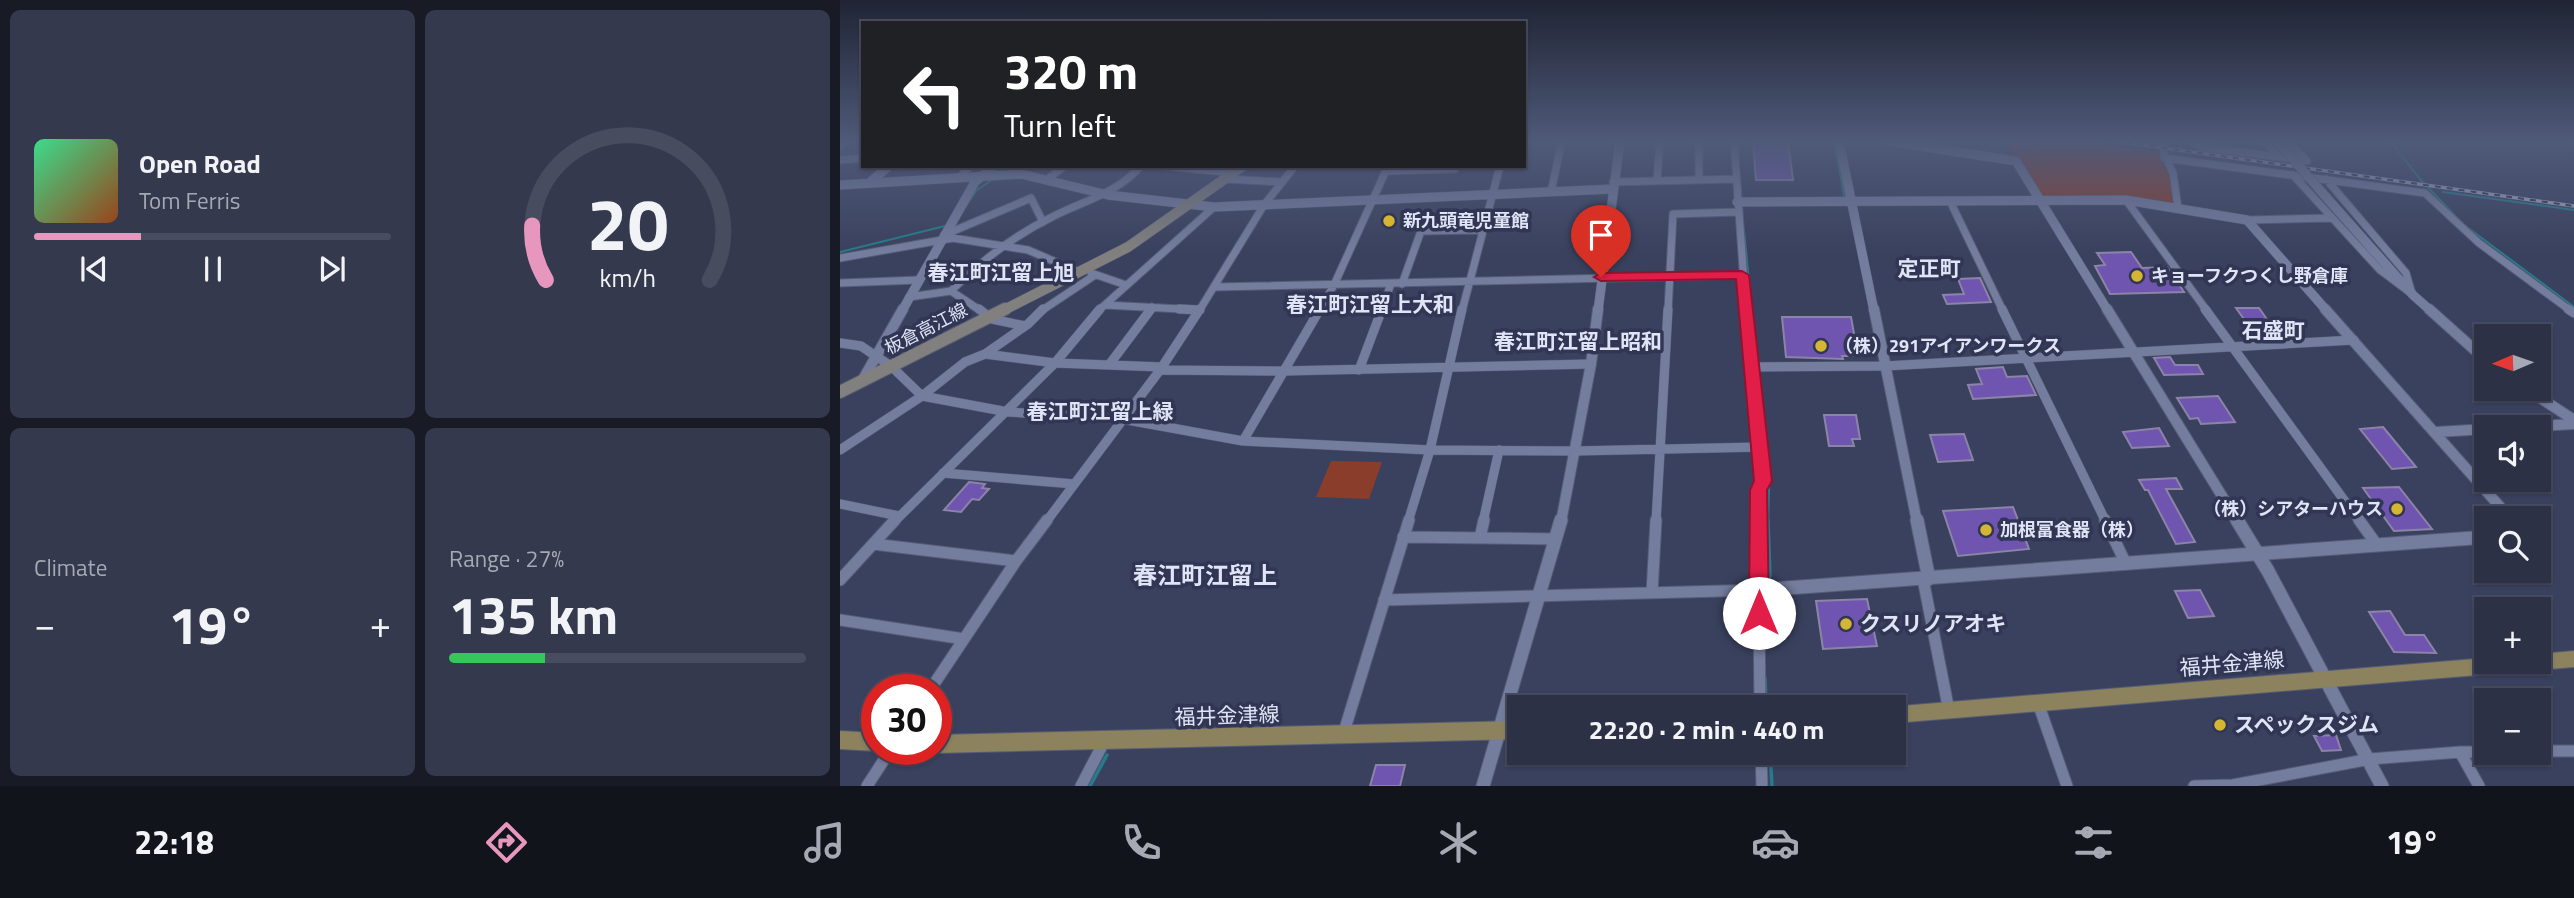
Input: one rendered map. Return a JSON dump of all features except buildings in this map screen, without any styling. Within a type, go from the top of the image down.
[{"type":"main road","name":"板倉高江線","points":[[840,392],[1128,247],[1228,178]]},
{"type":"main road","name":"福井金津線","points":[[1906,713],[2574,659]]},
{"type":"main road","name":"福井金津線","points":[[952,744],[1507,731]]},
{"type":"main road","points":[[840,740],[861,741]]},
{"type":"street","points":[[869,183],[875,178]]},
{"type":"street","points":[[840,185],[950,178]]},
{"type":"street","points":[[862,381],[978,178]]},
{"type":"street","points":[[1036,178],[1108,195],[1214,207],[1551,192],[1657,181],[1735,179],[1750,367],[1763,481],[1758,490],[1760,695]]},
{"type":"street","points":[[951,291],[981,263],[1043,222],[1108,195],[1131,178]]},
{"type":"street","points":[[1259,178],[1282,182]]},
{"type":"street","points":[[941,674],[1016,561],[1161,368],[1215,287],[1264,205],[1286,178]]},
{"type":"street","points":[[1243,441],[1334,285],[1383,178]]},
{"type":"street","points":[[1343,735],[1430,450],[1468,283],[1497,178]]},
{"type":"street","points":[[1551,192],[1554,178]]},
{"type":"street","points":[[1517,695],[1576,451],[1591,364],[1613,178]]},
{"type":"street","points":[[1847,178],[1926,579],[1949,711]]},
{"type":"street","points":[[2027,178],[2257,554],[2327,679],[2382,786]]},
{"type":"street","points":[[2174,178],[2178,208]]},
{"type":"street","points":[[2295,178],[2380,270],[2412,294]]},
{"type":"street","points":[[2309,178],[2412,294],[2474,350]]},
{"type":"street","points":[[2315,178],[2430,196],[2458,226],[2574,313]]},
{"type":"street","points":[[2326,179],[2406,273],[2412,294]]},
{"type":"street","points":[[840,258],[943,237],[1031,198],[1043,222]]},
{"type":"street","points":[[2126,200],[2377,545]]},
{"type":"street","points":[[1652,593],[1673,214],[1737,207],[1852,201],[2126,200],[2248,220],[2332,218]]},
{"type":"street","points":[[1950,201],[2126,564]]},
{"type":"street","points":[[840,580],[899,516],[1008,412],[1055,363],[1105,304],[1214,207]]},
{"type":"street","points":[[2248,220],[2500,506]]},
{"type":"street","points":[[1402,284],[1421,231],[1483,230]]},
{"type":"street","points":[[943,237],[1007,246],[1044,255],[1081,271],[1126,285]]},
{"type":"street","points":[[840,450],[922,396],[965,362],[985,354],[1095,275]]},
{"type":"street","points":[[1215,287],[1742,275]]},
{"type":"street","points":[[840,283],[919,280]]},
{"type":"street","points":[[1359,370],[1391,284]]},
{"type":"street","points":[[909,297],[951,291],[990,317],[1024,326]]},
{"type":"street","points":[[1105,304],[1200,310]]},
{"type":"street","points":[[1109,365],[1152,307]]},
{"type":"street","points":[[1750,367],[1885,366],[2354,340]]},
{"type":"street","points":[[840,343],[861,346],[892,367],[922,396],[1008,412],[1122,419],[1243,441],[1430,450],[1576,451],[1760,447]]},
{"type":"street","points":[[985,354],[1055,363],[1284,372],[1591,364]]},
{"type":"street","points":[[2544,401],[2574,422]]},
{"type":"street","points":[[2551,424],[2574,422]]},
{"type":"street","points":[[2436,432],[2474,430]]},
{"type":"street","points":[[840,439],[852,442]]},
{"type":"street","points":[[1480,538],[1499,450]]},
{"type":"street","points":[[943,474],[1074,484]]},
{"type":"street","points":[[840,504],[899,516]]},
{"type":"street","points":[[1403,537],[1556,539]]},
{"type":"street","points":[[1384,600],[1759,590],[2474,538]]},
{"type":"street","points":[[873,544],[1016,561]]},
{"type":"street","points":[[840,620],[964,639]]},
{"type":"street","points":[[2038,704],[2067,786]]},
{"type":"street","points":[[1483,786],[1507,735]]},
{"type":"street","points":[[1081,786],[1104,742]]},
{"type":"street","points":[[2551,751],[2574,751]]},
{"type":"street","points":[[2460,752],[2479,786]]},
{"type":"street","points":[[2194,786],[2233,785],[2370,759],[2474,752]]},
{"type":"street","points":[[867,786],[881,765]]},
{"type":"street","points":[[1761,765],[1762,786]]},
{"type":"shaded area","points":[[2028,178],[2170,178],[2175,208],[2126,200],[2042,200]]},
{"type":"shaded area","points":[[1331,461],[1382,462],[1369,499],[1316,497]]},
{"type":"waterway","points":[[1841,178],[1845,200]]},
{"type":"waterway","points":[[2419,178],[2463,224],[2574,307]]},
{"type":"waterway","points":[[955,223],[976,191],[993,179]]},
{"type":"waterway","points":[[2443,192],[2574,210]]},
{"type":"waterway","points":[[840,252],[945,226]]},
{"type":"waterway","points":[[1744,230],[1752,311]]},
{"type":"waterway","points":[[1752,309],[1769,482],[1768,521]]},
{"type":"waterway","points":[[1767,585],[1770,576],[1768,521]]},
{"type":"waterway","points":[[1765,678],[1766,695]]},
{"type":"waterway","points":[[1090,786],[1107,755]]},
{"type":"waterway","points":[[1771,765],[1772,786]]},
{"type":"railway","points":[[2374,178],[2574,206]]},
{"type":"place","name":"新九頭竜児童館","points":[[1389,221]]},
{"type":"place","name":"キョーフクつくし野倉庫","points":[[2137,276]]},
{"type":"place","name":"（株）291アイアンワークス","points":[[1821,346]]},
{"type":"place","name":"（株）シアターハウス","points":[[2397,509]]},
{"type":"place","name":"加根富食器（株）","points":[[1986,530]]},
{"type":"place","name":"クスリノアオキ","points":[[1846,624]]},
{"type":"place","name":"スペックスジム","points":[[2220,725]]},
{"type":"district","name":"定正町","points":[[1929,269]]},
{"type":"district","name":"春江町江留上旭","points":[[1001,273]]},
{"type":"district","name":"春江町江留上大和","points":[[1370,305]]},
{"type":"district","name":"石盛町","points":[[2273,331]]},
{"type":"district","name":"春江町江留上昭和","points":[[1578,342]]},
{"type":"district","name":"春江町江留上緑","points":[[1100,412]]},
{"type":"district","name":"春江町江留上","points":[[1205,576]]},
{"type":"route","points":[[1601,277],[1742,275],[1763,481],[1758,490],[1759,613]]}]
